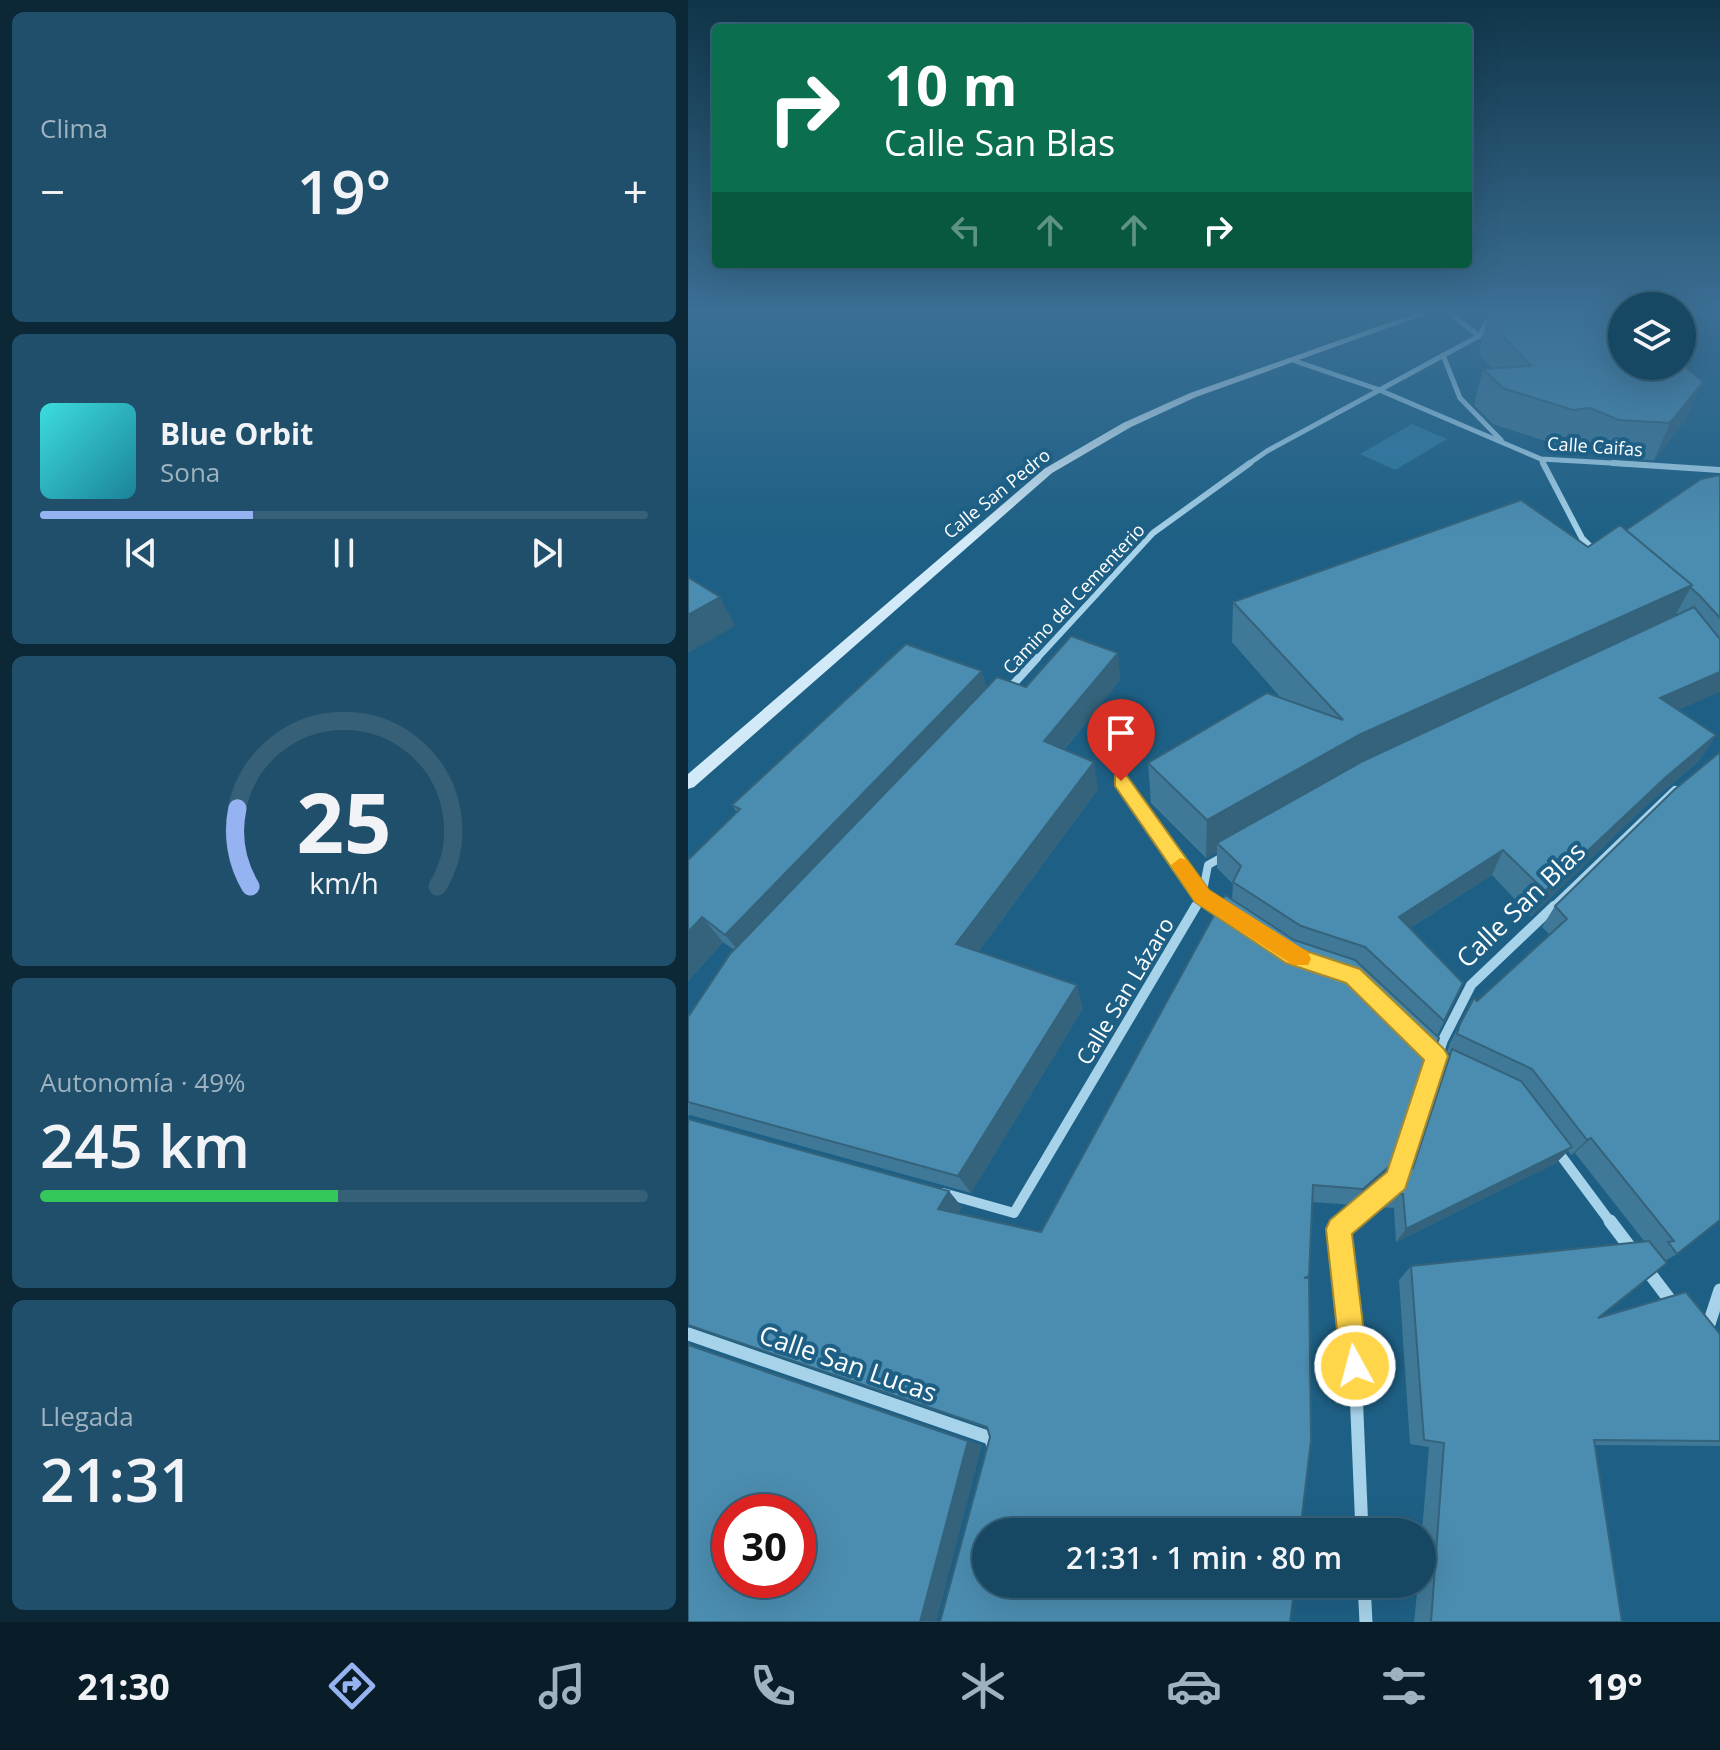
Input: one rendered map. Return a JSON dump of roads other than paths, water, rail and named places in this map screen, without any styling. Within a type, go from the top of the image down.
[{"type":"street","name":"Calle San Pedro","points":[[688,783],[1048,471],[1127,425],[1218,387]]},
{"type":"street","name":"Calle Caifas","points":[[1370,387],[1541,459],[1720,470]]},
{"type":"street","name":"Camino del Cementerio","points":[[1000,699],[1153,533],[1267,451],[1381,387]]},
{"type":"street","points":[[1456,387],[1460,398],[1505,444]]},
{"type":"street","points":[[1541,459],[1582,538],[1604,558]]},
{"type":"street","name":"Calle San Blas","points":[[1361,1518],[1355,1366],[1339,1229],[1396,1180],[1436,1056],[1471,985],[1654,808],[1687,780]]},
{"type":"street","points":[[1121,781],[1202,896],[1241,922]]},
{"type":"street","name":"Calle San Lázaro","points":[[925,1188],[1014,1213],[1202,896],[1208,865],[1235,849]]},
{"type":"street","points":[[1426,1046],[1436,1056],[1449,1062]]},
{"type":"street","points":[[1551,1142],[1684,1317]]},
{"type":"street","points":[[1693,1330],[1703,1342],[1720,1290]]},
{"type":"street","name":"Calle San Lucas","points":[[688,1334],[708,1348],[993,1439],[989,1454]]},
{"type":"street","points":[[1365,1598],[1366,1622]]}]
